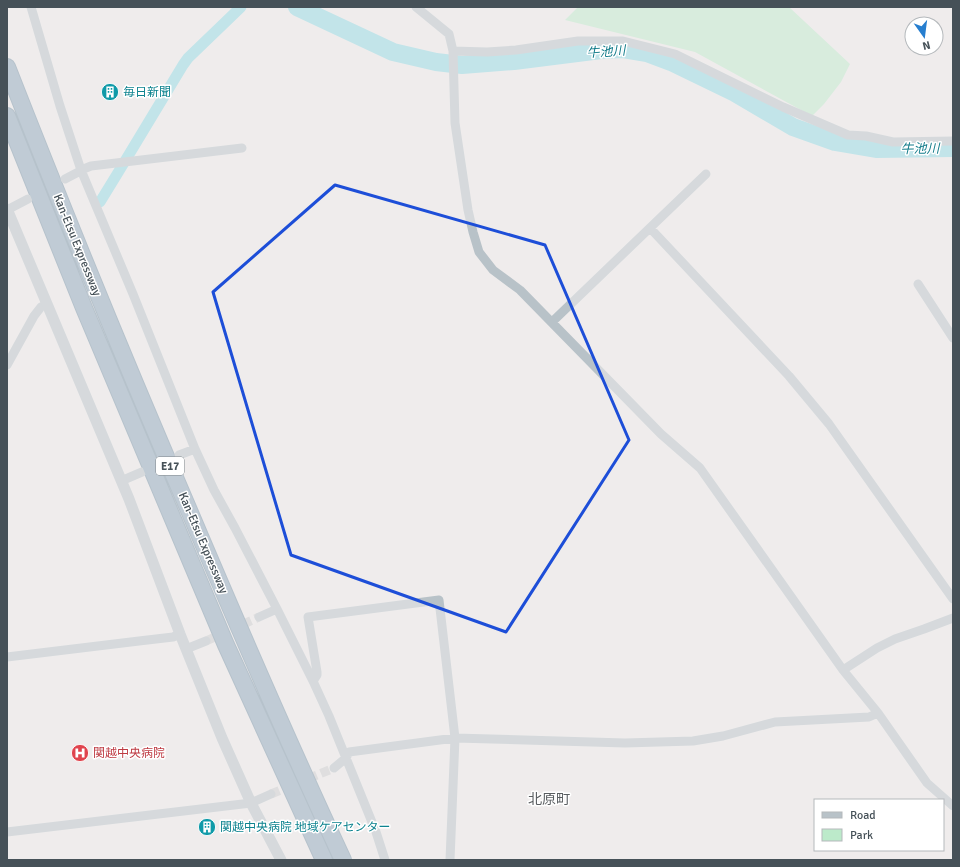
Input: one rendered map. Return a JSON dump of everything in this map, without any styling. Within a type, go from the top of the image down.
[{"type":"highway","name":"Kan-Etsu Expressway","points":[[7,67],[46,168],[161,445],[244,639],[344,860]]},
{"type":"highway","name":"Kan-Etsu Expressway","points":[[7,116],[84,308],[223,638],[324,860]]},
{"type":"street","points":[[31,7],[60,106],[82,170],[194,449],[313,680],[376,832],[385,860]]},
{"type":"street","points":[[416,7],[449,34],[453,53],[455,122],[468,210],[479,252],[494,270],[520,290],[661,434],[700,468],[843,670],[878,713],[927,783],[953,806]]},
{"type":"street","points":[[453,53],[516,50],[578,41],[624,40],[675,54],[783,107],[848,135],[866,136],[893,142],[953,141]]},
{"type":"street","points":[[65,179],[91,166],[242,148]]},
{"type":"street","points":[[552,322],[706,174]]},
{"type":"street","points":[[28,199],[7,210],[48,304],[121,481],[186,650],[222,738],[251,802],[280,860]]},
{"type":"street","points":[[650,228],[789,376],[809,400],[833,430],[953,599]]},
{"type":"street","points":[[918,284],[953,338]]},
{"type":"street","points":[[7,365],[34,316],[41,307],[48,304]]},
{"type":"street","points":[[179,456],[194,449]]},
{"type":"street","points":[[121,481],[142,472]]},
{"type":"street","points":[[313,680],[317,675],[317,672],[308,617],[439,600],[455,738],[450,860]]},
{"type":"street","points":[[259,618],[277,609]]},
{"type":"street","points":[[843,670],[876,648],[895,639],[953,618]]},
{"type":"street","points":[[7,657],[138,642],[173,637],[180,634]]},
{"type":"street","points":[[186,650],[206,641]]},
{"type":"street","points":[[334,768],[346,758],[349,752],[455,738],[625,743],[693,741],[723,736],[775,722],[869,717],[878,713]]},
{"type":"street","points":[[7,832],[251,802],[271,794]]},
{"type":"highlighted area","points":[[335,185],[545,245],[629,440],[506,632],[291,555],[213,292]]},
{"type":"green space","points":[[578,7],[789,7],[850,64],[841,82],[824,104],[812,116],[695,52],[565,20]]},
{"type":"waterway","points":[[100,202],[188,58],[241,7]]},
{"type":"waterway","name":"牛池川","points":[[297,7],[393,52],[436,62],[462,65],[623,49],[647,53],[671,62],[735,93],[793,127],[835,142],[876,149],[953,148]]},
{"type":"tunnel","points":[[206,641],[259,617]]},
{"type":"tunnel","points":[[271,794],[334,768]]},
{"type":"place","name":"毎日新聞","points":[[110,92]]},
{"type":"place","name":"関越中央病院","points":[[80,753]]},
{"type":"place","name":"関越中央病院 地域ケアセンター","points":[[207,827]]},
{"type":"district","name":"北原町","points":[[549,799]]}]
